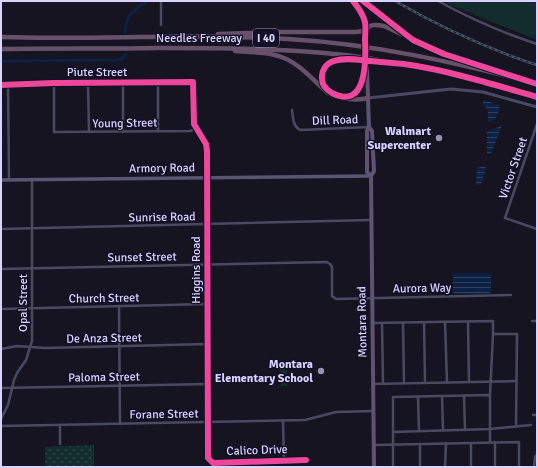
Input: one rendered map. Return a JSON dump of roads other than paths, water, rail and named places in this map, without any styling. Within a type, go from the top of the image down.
[{"type":"highway","points":[[363,1],[413,40]]},
{"type":"highway","points":[[170,37],[228,33],[365,31],[368,27],[377,24],[444,54],[537,84]]},
{"type":"highway","name":"Needles Freeway","points":[[1,37],[263,38],[314,41],[371,47],[437,59],[537,84]]},
{"type":"highway","points":[[193,48],[253,52],[279,56],[298,66],[333,96],[345,99],[368,98]]},
{"type":"highway","name":"Needles Freeway","points":[[1,49],[193,48],[273,49],[312,52],[405,64],[474,80],[537,97]]},
{"type":"highway","points":[[347,96],[354,94],[360,87],[366,60],[344,59],[327,64],[322,73],[322,82],[327,90],[337,95],[347,96],[368,98]]},
{"type":"main road","name":"Montara Road","points":[[353,1],[362,14],[365,23],[369,127],[372,131],[374,171],[371,176],[374,467]]},
{"type":"main road","name":"Armory Road","points":[[1,180],[371,176]]},
{"type":"street","points":[[161,1],[161,25]]},
{"type":"street","points":[[438,1],[457,12],[537,44]]},
{"type":"street","points":[[158,82],[158,131]]},
{"type":"street","name":"Piute Street","points":[[1,85],[193,82]]},
{"type":"street","name":"Higgins Road","points":[[193,82],[193,121],[196,129],[206,144],[208,304],[207,423],[209,461]]},
{"type":"street","name":"Young Street","points":[[54,83],[54,132],[190,131],[196,129]]},
{"type":"street","points":[[88,83],[89,132]]},
{"type":"street","points":[[123,83],[123,132]]},
{"type":"street","points":[[8,85],[9,180]]},
{"type":"street","points":[[368,98],[451,89],[483,92],[537,107]]},
{"type":"street","name":"Dill Road","points":[[292,110],[293,120],[296,127],[300,130],[369,127]]},
{"type":"street","name":"Victor Street","points":[[537,124],[505,218],[537,229]]},
{"type":"street","name":"Opal Street","points":[[1,419],[8,404],[17,373],[26,360],[31,347],[33,335],[32,179]]},
{"type":"street","name":"Sunrise Road","points":[[1,229],[371,220]]},
{"type":"street","name":"Sunset Street","points":[[1,269],[327,262],[332,267],[332,296],[334,298]]},
{"type":"street","name":"Aurora Way","points":[[334,298],[511,295]]},
{"type":"street","name":"Church Street","points":[[1,309],[208,304]]},
{"type":"street","points":[[119,306],[120,424]]},
{"type":"street","points":[[372,323],[493,321],[490,442]]},
{"type":"street","points":[[532,321],[537,321]]},
{"type":"street","points":[[424,322],[425,383]]},
{"type":"street","points":[[446,322],[446,382]]},
{"type":"street","points":[[468,322],[469,382]]},
{"type":"street","points":[[382,323],[383,384]]},
{"type":"street","points":[[403,323],[404,383]]},
{"type":"street","points":[[493,334],[517,334],[518,377],[516,381],[516,426]]},
{"type":"street","name":"De Anza Street","points":[[1,349],[17,346],[45,348],[208,344]]},
{"type":"street","points":[[373,384],[516,381]]},
{"type":"street","name":"Paloma Street","points":[[1,388],[208,384]]},
{"type":"street","points":[[393,467],[393,397],[490,395]]},
{"type":"street","points":[[442,396],[443,430]]},
{"type":"street","points":[[464,396],[465,430]]},
{"type":"street","points":[[418,397],[419,431]]},
{"type":"street","name":"Forane Street","points":[[1,426],[310,420],[336,412],[373,411]]},
{"type":"street","points":[[283,421],[284,460]]},
{"type":"street","points":[[60,425],[60,444]]},
{"type":"street","points":[[393,432],[490,429],[531,425]]},
{"type":"street","points":[[495,442],[495,467]]},
{"type":"street","points":[[374,445],[518,442],[519,467]]},
{"type":"street","points":[[445,467],[446,443]]},
{"type":"street","points":[[470,467],[471,443]]},
{"type":"street","points":[[420,444],[420,467]]},
{"type":"street","points":[[534,467],[535,457],[537,454]]},
{"type":"street","name":"Calico Drive","points":[[209,461],[213,463],[306,460]]},
{"type":"water","points":[[483,100],[500,105],[497,116],[491,122],[488,122],[488,112],[483,104]]},
{"type":"water","points":[[503,123],[491,154],[487,154],[487,131],[499,127]]},
{"type":"water","points":[[485,166],[486,169],[481,185],[476,185],[477,168]]},
{"type":"water","points":[[453,273],[491,273],[491,292],[488,294],[455,294],[453,292]]},
{"type":"waterway","points":[[125,32],[129,17],[138,7],[147,1]]},
{"type":"waterway","points":[[1,61],[118,60],[123,58],[125,54]]},
{"type":"railway","points":[[395,1],[464,37],[537,65]]},
{"type":"place","name":"Walmart Supercenter","points":[[439,138]]},
{"type":"place","name":"Montara Elementary School","points":[[321,371]]}]
